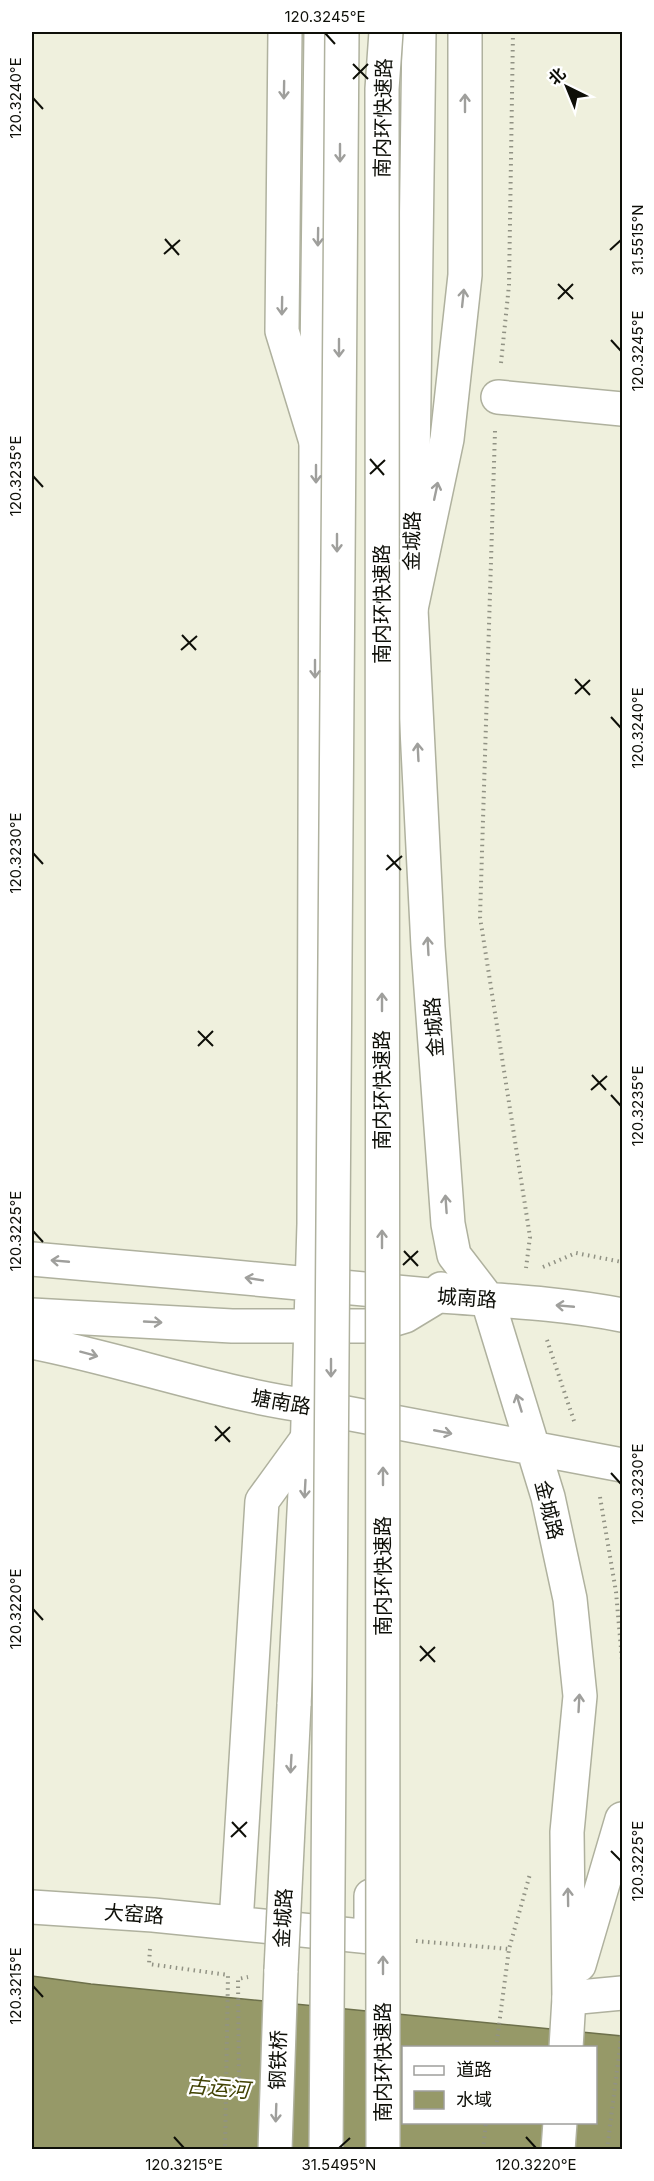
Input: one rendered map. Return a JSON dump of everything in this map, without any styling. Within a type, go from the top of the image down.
[{"type":"main road","points":[[285,32],[282,332],[316,442]]},
{"type":"main road","name":"金城路","points":[[281,1970],[309,1406],[314,1200],[316,442],[321,32]]},
{"type":"main road","points":[[326,2150],[342,32]]},
{"type":"main road","name":"南内环快速路","points":[[383,2150],[382,89],[386,32]]},
{"type":"main road","name":"金城路","points":[[419,32],[411,609],[429,958],[448,1224],[454,1255],[487,1298],[548,1497],[570,1599],[580,1696],[567,1832],[569,1998]]},
{"type":"main road","points":[[411,609],[447,439],[465,275],[465,32]]},
{"type":"main road","points":[[498,397],[622,409]]},
{"type":"main road","points":[[32,1315],[232,1326],[372,1326],[405,1316],[438,1296],[454,1255]]},
{"type":"main road","points":[[32,1259],[312,1284]]},
{"type":"main road","name":"城南路","points":[[312,1284],[588,1308],[622,1315]]},
{"type":"main road","name":"塘南路","points":[[32,1342],[77,1351],[262,1400],[309,1406],[533,1449]]},
{"type":"main road","points":[[236,1923],[262,1502],[307,1439]]},
{"type":"main road","points":[[533,1449],[622,1465]]},
{"type":"main road","points":[[370,1937],[371,1648]]},
{"type":"main road","points":[[566,2046],[569,1998],[622,1819]]},
{"type":"main road","name":"大窑路","points":[[32,1907],[153,1915],[370,1937]]},
{"type":"main road","name":"钢铁桥","points":[[275,2150],[281,1970]]},
{"type":"main road","points":[[569,1998],[622,1993]]},
{"type":"main road","points":[[558,2150],[560,2124]]},
{"type":"path","points":[[513,32],[508,285],[495,432],[480,917],[531,1237],[525,1274]]},
{"type":"path","points":[[153,1915],[149,1964],[228,1975],[225,2150]]},
{"type":"path","points":[[370,1937],[509,1949],[496,2046]]},
{"type":"path","points":[[607,2150],[622,2031]]},
{"type":"path","points":[[483,2150],[486,2124]]},
{"type":"water","name":"古运河","points":[[32,1976],[91,1984],[622,2036],[622,2149],[32,2150]]}]
